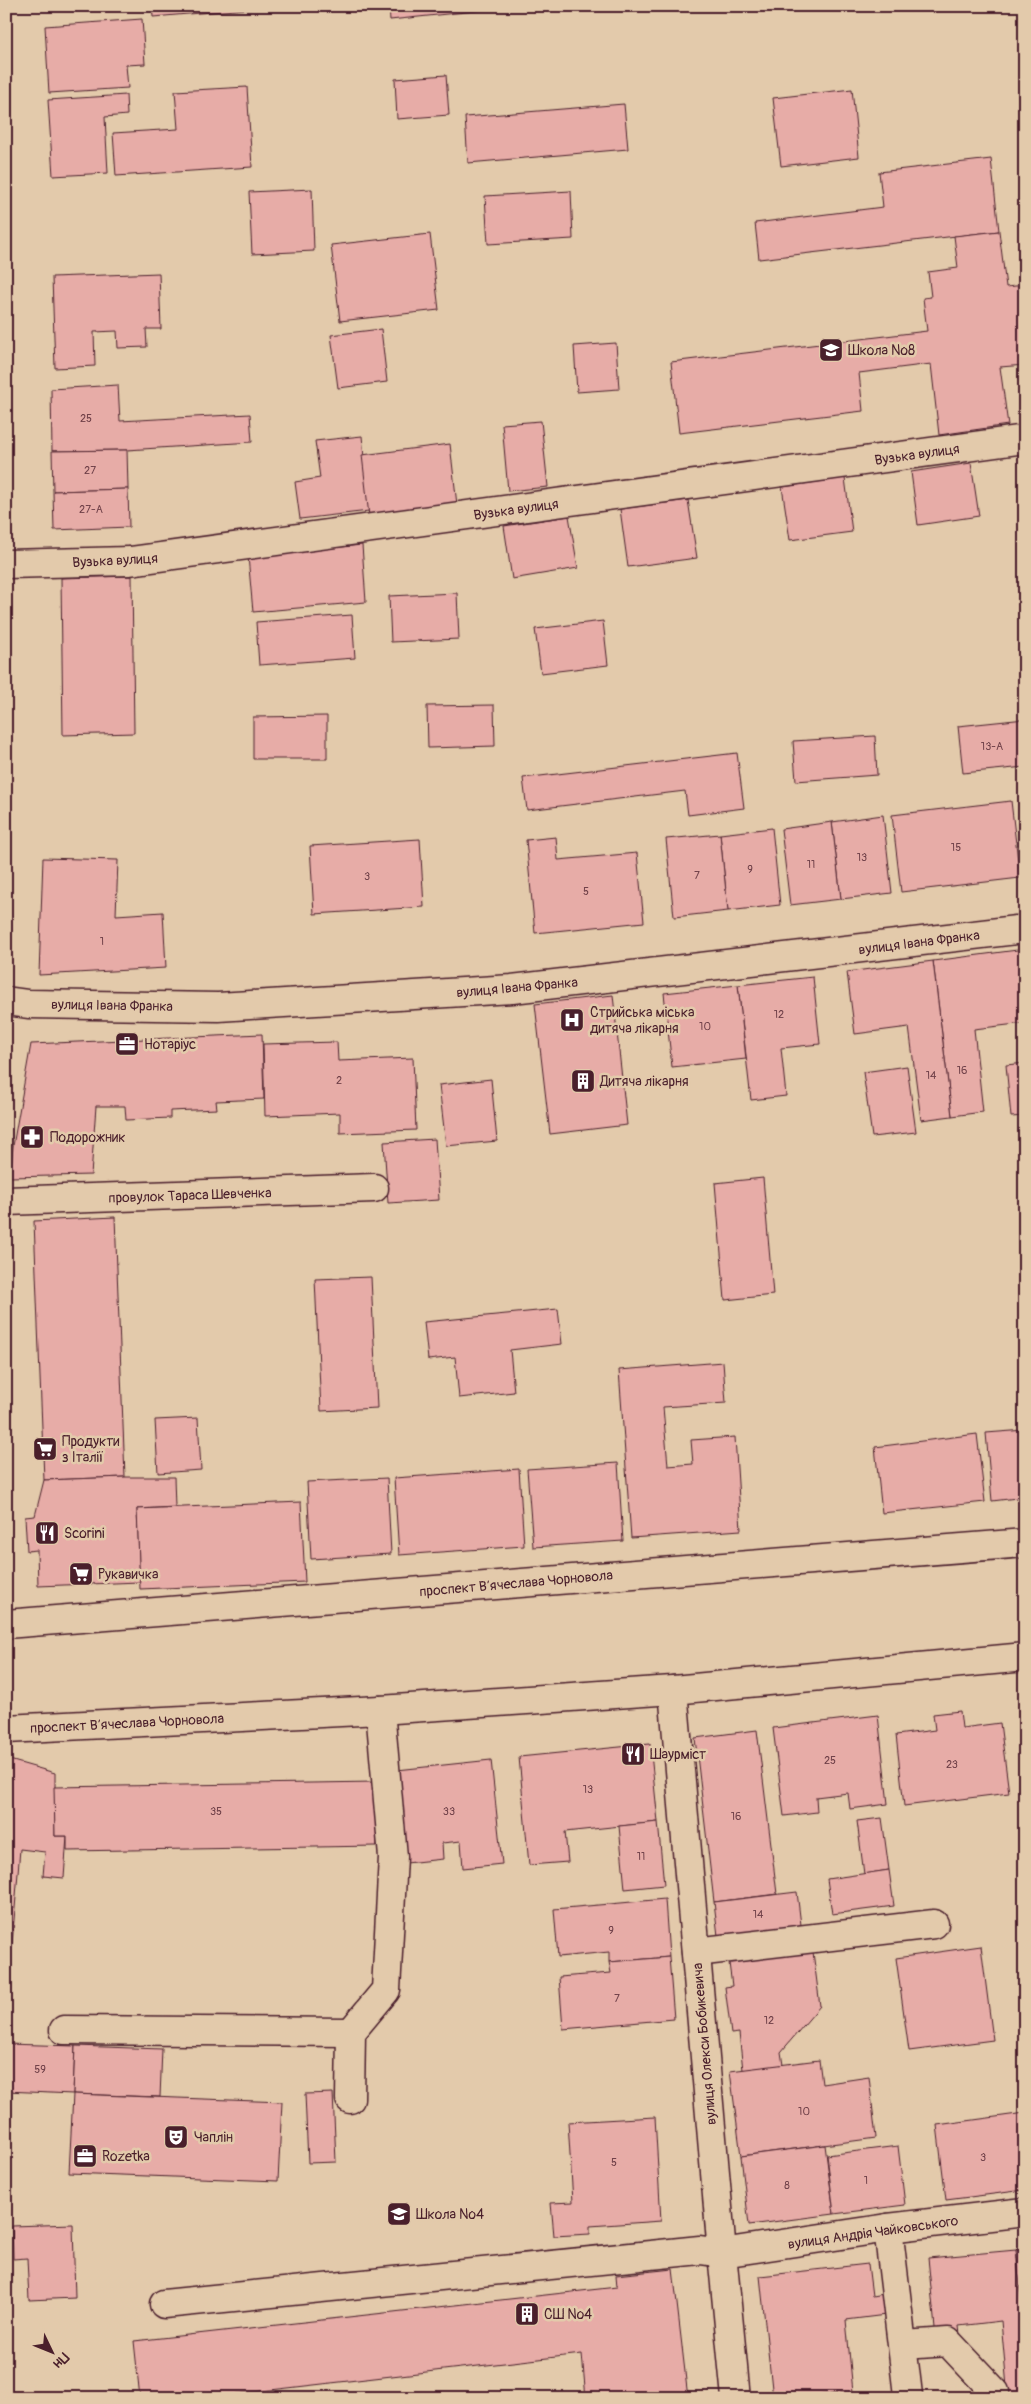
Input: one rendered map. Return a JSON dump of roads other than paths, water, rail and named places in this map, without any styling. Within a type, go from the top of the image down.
[{"type":"street","name":"Вузька вулиця","points":[[6,564],[130,561],[1025,439]]},
{"type":"street","name":"вулиця Івана Франка","points":[[6,1001],[218,1007],[512,989],[1025,929]]},
{"type":"street","name":"провулок Тараса Шевченка","points":[[6,1201],[374,1188]]},
{"type":"street","name":"проспект Вʼячеслава Чорновола","points":[[6,1624],[1025,1543]]},
{"type":"street","name":"проспект Вʼячеслава Чорновола","points":[[6,1729],[380,1710],[673,1690],[1025,1657]]},
{"type":"street","name":"вулиця Олекси Бобикевича","points":[[673,1690],[736,2398]]},
{"type":"street","points":[[350,2099],[351,2032],[386,1990],[392,1857],[380,1710]]},
{"type":"street","points":[[696,1952],[934,1924]]},
{"type":"street","points":[[64,2030],[351,2032]]},
{"type":"street","name":"вулиця Андрія Чайковського","points":[[164,2304],[700,2250],[722,2253],[888,2228],[1025,2212]]},
{"type":"street","points":[[888,2228],[904,2346],[908,2395]]},
{"type":"street","points":[[904,2346],[948,2342],[995,2392],[995,2398]]},
{"type":"place","name":"Школа №8","points":[[831,350]]},
{"type":"place","name":"Стрийська міська дитяча лікарня","points":[[572,1020]]},
{"type":"place","name":"Нотаріус","points":[[127,1044]]},
{"type":"place","name":"Дитяча лікарня","points":[[583,1081]]},
{"type":"place","name":"Подорожник","points":[[32,1137]]},
{"type":"place","name":"Продукти з Італії","points":[[45,1449]]},
{"type":"place","name":"Scorini","points":[[47,1533]]},
{"type":"place","name":"Рукавичка","points":[[81,1574]]},
{"type":"place","name":"Шаурміст","points":[[633,1754]]},
{"type":"place","name":"Чаплін","points":[[176,2137]]},
{"type":"place","name":"Rozetka","points":[[85,2156]]},
{"type":"place","name":"Школа №4","points":[[399,2214]]},
{"type":"place","name":"СШ №4","points":[[527,2314]]}]
